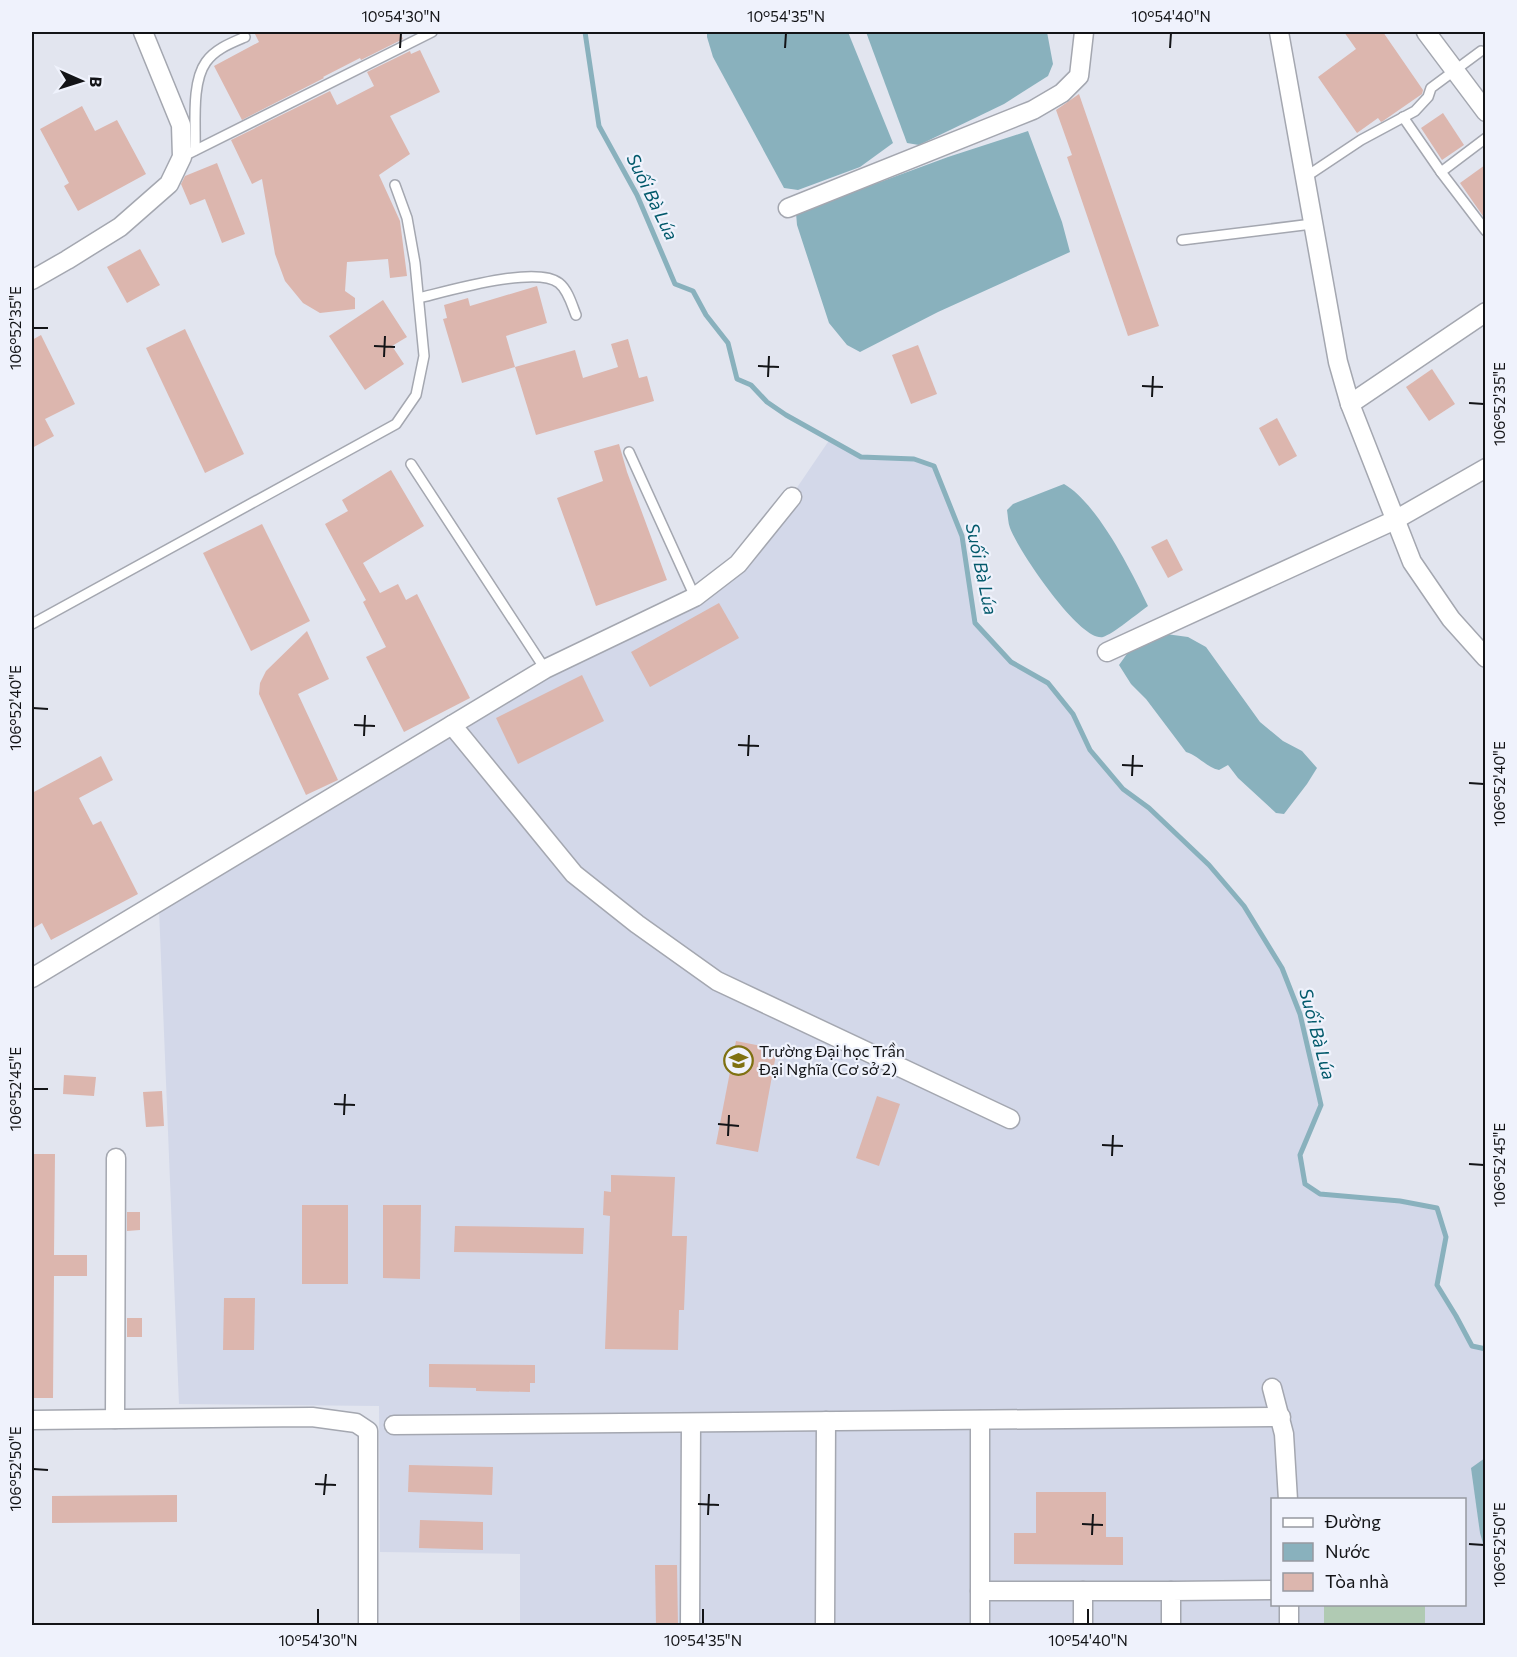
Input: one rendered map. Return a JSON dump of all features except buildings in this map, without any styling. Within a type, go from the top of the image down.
[{"type":"street","points":[[32,280],[67,261],[120,226],[169,184],[188,154],[181,125],[143,32]]},
{"type":"street","points":[[788,208],[1033,110],[1062,93],[1079,76],[1084,32]]},
{"type":"street","points":[[1279,32],[1338,362],[1350,404],[1412,562],[1451,619],[1485,658]]},
{"type":"street","points":[[1426,32],[1485,112]]},
{"type":"street","points":[[1350,404],[1485,312]]},
{"type":"street","points":[[1107,652],[1395,520],[1485,468]]},
{"type":"street","points":[[32,978],[545,669],[695,597],[738,564],[792,497]]},
{"type":"street","points":[[452,725],[574,874],[637,924],[717,981],[1010,1119]]},
{"type":"street","points":[[115,1419],[116,1158]]},
{"type":"street","points":[[1272,1388],[1281,1417],[1286,1452],[1288,1498]]},
{"type":"street","points":[[394,1425],[1281,1417]]},
{"type":"street","points":[[32,1420],[312,1418],[356,1423],[368,1431],[368,1626]]},
{"type":"street","points":[[980,1420],[980,1626]]},
{"type":"street","points":[[825,1626],[826,1421]]},
{"type":"street","points":[[690,1626],[691,1423]]},
{"type":"street","points":[[980,1591],[1271,1590]]},
{"type":"street","points":[[1083,1591],[1083,1626]]},
{"type":"street","points":[[1171,1591],[1171,1626]]},
{"type":"street","points":[[1289,1606],[1289,1626]]},
{"type":"lane","points":[[188,154],[417,34],[432,32]]},
{"type":"lane","points":[[188,154],[196,90],[205,63],[215,53],[245,37]]},
{"type":"lane","points":[[1304,178],[1361,140],[1415,111],[1428,97],[1431,88],[1481,51]]},
{"type":"lane","points":[[1404,117],[1485,231]]},
{"type":"lane","points":[[1441,172],[1485,138]]},
{"type":"lane","points":[[32,624],[396,424],[416,395],[424,356],[419,298],[407,218],[395,185]]},
{"type":"lane","points":[[1182,240],[1312,224]]},
{"type":"lane","points":[[419,298],[492,282],[527,276],[544,276],[558,282],[564,288],[576,315]]},
{"type":"lane","points":[[628,452],[695,597]]},
{"type":"lane","points":[[411,464],[545,669]]},
{"type":"shaded area","name":"Trường Đại học Trần Đại Nghĩa (Cơ sở 2)","points":[[830,439],[861,457],[914,459],[934,466],[962,536],[975,623],[1011,662],[1048,683],[1073,714],[1090,751],[1123,789],[1149,808],[1209,865],[1244,906],[1282,968],[1300,1014],[1321,1105],[1300,1155],[1305,1184],[1320,1194],[1400,1201],[1437,1208],[1446,1237],[1437,1285],[1472,1346],[1485,1349],[1485,1625],[520,1625],[520,1554],[380,1552],[379,1406],[179,1404],[159,909],[548,674],[698,602],[794,492]]},
{"type":"green space","points":[[1324,1606],[1425,1606],[1425,1625],[1324,1625]]},
{"type":"water","points":[[707,32],[848,32],[893,143],[860,167],[798,190],[784,188],[713,57]]},
{"type":"water","points":[[866,32],[1047,32],[1053,64],[1048,76],[1004,104],[919,145],[907,143]]},
{"type":"water","points":[[1028,131],[1062,222],[1070,252],[938,312],[860,352],[847,345],[829,323],[797,225],[796,213],[948,157]]},
{"type":"water","points":[[1064,484],[1089,506],[1101,521],[1123,557],[1148,606],[1103,637],[1093,635],[1066,611],[1037,573],[1009,526],[1007,510],[1013,504]]},
{"type":"water","points":[[1166,634],[1188,637],[1206,647],[1260,722],[1283,741],[1302,751],[1317,768],[1284,814],[1276,813],[1238,778],[1228,765],[1219,770],[1186,752],[1146,699],[1131,684],[1119,665],[1129,651]]},
{"type":"water","points":[[1485,1458],[1485,1550],[1480,1533],[1471,1468]]},
{"type":"waterway","name":"Suối Bà Lúa","points":[[585,32],[599,126],[637,195],[675,284],[693,291],[706,315],[728,343],[737,379],[751,385],[767,402],[786,415],[861,457],[914,459],[934,466],[962,536],[975,623],[1011,662],[1048,683],[1073,714],[1090,750],[1123,789],[1149,808],[1209,865],[1244,906],[1282,968],[1300,1014],[1321,1105],[1300,1155],[1305,1184],[1320,1194],[1400,1201],[1437,1208],[1446,1237],[1437,1285],[1472,1346],[1486,1349]]},
{"type":"place","name":"Trường Đại học Trần Đại Nghĩa (Cơ sở 2)","points":[[738,1060]]}]
